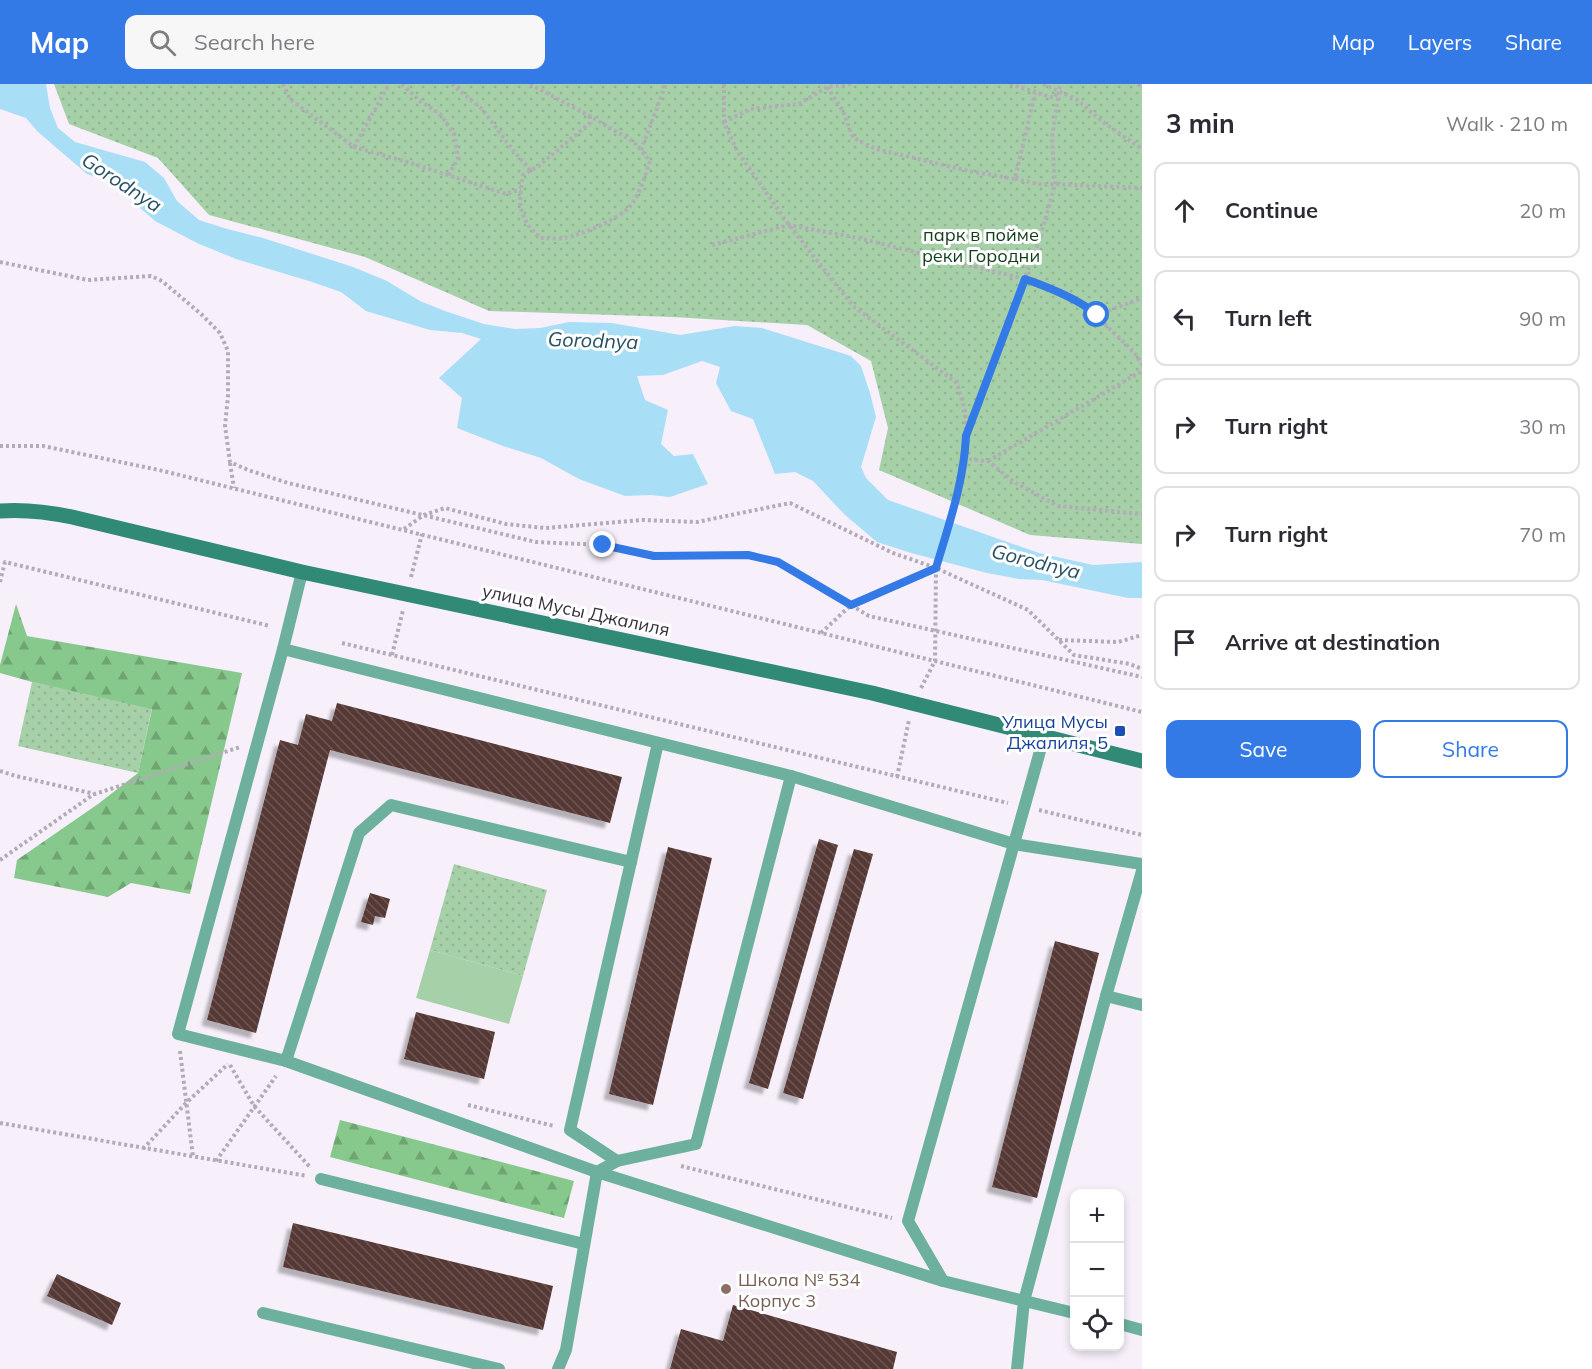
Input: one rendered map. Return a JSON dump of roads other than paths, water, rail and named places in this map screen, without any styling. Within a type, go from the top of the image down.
[{"type":"main road","name":"улица Мусы Джалиля","points":[[0,511],[43,511],[72,517],[302,572],[872,693],[1142,761]]},
{"type":"lane","points":[[302,572],[258,742],[177,1034],[286,1061],[597,1172],[943,1281],[1070,1312]]},
{"type":"lane","points":[[283,649],[791,776],[1014,844],[1142,864]]},
{"type":"lane","points":[[943,1281],[908,1221],[1044,737]]},
{"type":"lane","points":[[617,1161],[570,1130],[658,743]]},
{"type":"lane","points":[[597,1172],[617,1161],[696,1144],[791,776]]},
{"type":"lane","points":[[286,1061],[359,833],[391,805],[631,862]]},
{"type":"lane","points":[[1017,1369],[1024,1301],[1142,871]]},
{"type":"lane","points":[[1106,996],[1142,1005]]},
{"type":"lane","points":[[558,1369],[566,1350],[597,1172]]},
{"type":"lane","points":[[321,1179],[584,1244]]},
{"type":"lane","points":[[263,1313],[499,1369]]},
{"type":"lane","points":[[1124,1325],[1142,1330]]},
{"type":"water","name":"Gorodnya","points":[[0,84],[46,84],[50,108],[58,128],[75,142],[145,162],[164,178],[177,201],[199,220],[353,267],[387,281],[420,301],[484,324],[515,329],[540,328],[569,322],[612,323],[680,335],[735,326],[762,328],[851,356],[861,366],[876,417],[861,467],[866,478],[888,500],[1039,553],[1093,565],[1142,562],[1142,598],[1128,598],[1042,580],[1019,579],[987,573],[877,542],[845,515],[813,481],[795,472],[775,474],[753,419],[731,411],[716,383],[720,367],[702,361],[663,375],[637,376],[645,400],[668,410],[661,444],[674,456],[693,454],[708,484],[670,497],[625,496],[579,479],[541,458],[457,428],[462,398],[439,378],[481,339],[462,333],[430,330],[366,311],[341,292],[236,259],[197,243],[155,221],[107,181],[87,174],[37,131],[26,118],[0,109]]},
{"type":"place","name":"Улица Мусы Джалиля, 5","points":[[1120,731]]},
{"type":"place","name":"Школа № 534 Корпус 3","points":[[726,1289]]},
{"type":"park label","name":"парк в пойме реки Городни","points":[[981,244]]}]
